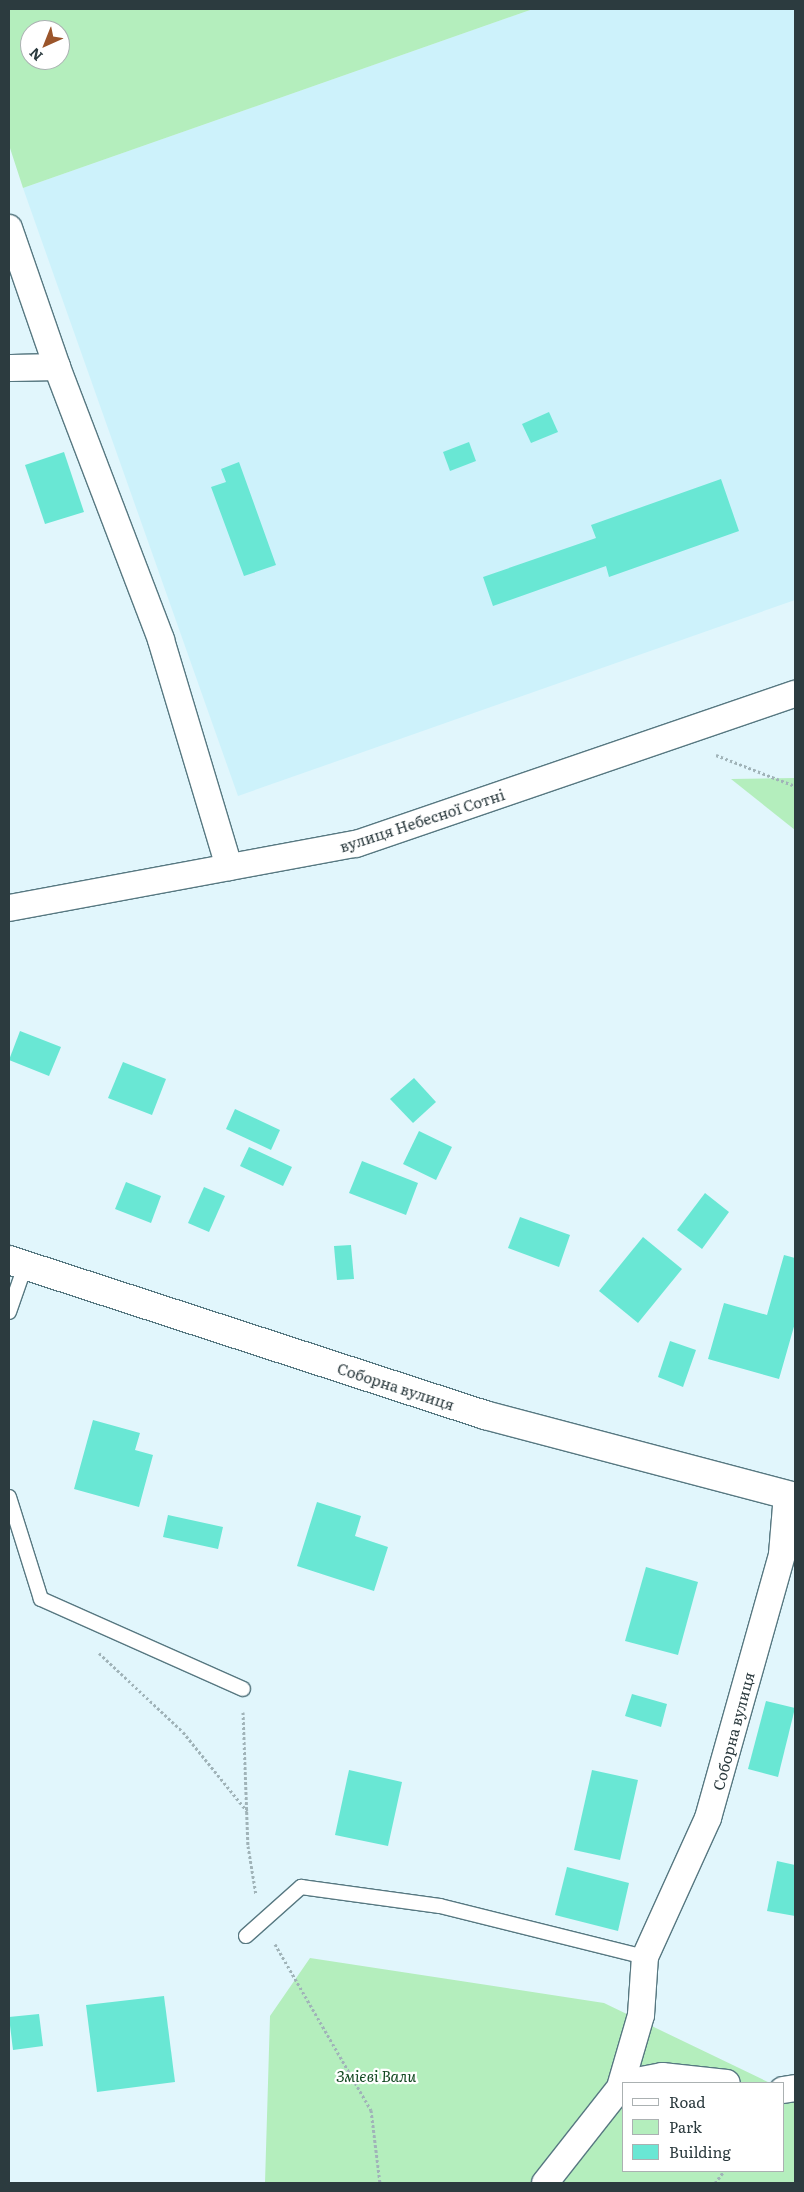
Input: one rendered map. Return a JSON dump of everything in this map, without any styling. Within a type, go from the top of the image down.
[{"type":"main road","name":"Соборна вулиця","points":[[17,1263],[486,1415],[791,1496]]},
{"type":"street","points":[[9,228],[57,367],[161,640],[229,867]]},
{"type":"street","points":[[9,368],[57,367]]},
{"type":"street","name":"вулиця Небесної Сотні","points":[[9,908],[356,844],[795,694]]},
{"type":"street","name":"Соборна вулиця","points":[[645,1957],[708,1818],[782,1554],[791,1496]]},
{"type":"street","points":[[624,2082],[641,2015],[645,1957]]},
{"type":"street","points":[[633,2082],[662,2076],[718,2082]]},
{"type":"street","points":[[545,2183],[622,2085]]},
{"type":"lane","points":[[9,1312],[17,1263]]},
{"type":"lane","points":[[9,1497],[41,1599],[243,1689]]},
{"type":"lane","points":[[246,1936],[301,1886],[440,1906],[645,1957]]},
{"type":"path","points":[[672,736],[795,786]]},
{"type":"path","points":[[98,1652],[183,1732],[247,1811]]},
{"type":"path","points":[[243,1689],[248,1846],[261,1922],[302,1986],[371,2110],[380,2183]]},
{"type":"path","points":[[715,2183],[723,2172]]},
{"type":"shaded area","points":[[533,9],[795,9],[795,600],[238,796],[23,188]]},
{"type":"green space","points":[[9,9],[533,9],[23,188],[9,145]]},
{"type":"green space","points":[[795,778],[795,830],[731,779]]},
{"type":"green space","name":"Змієві Вали","points":[[310,1958],[604,2003],[768,2082],[622,2082],[622,2172],[784,2172],[784,2090],[795,2090],[795,2183],[265,2183],[270,2016]]},
{"type":"building","points":[[549,412],[558,432],[531,443],[522,424]]},
{"type":"building","points":[[469,442],[476,461],[450,471],[443,452]]},
{"type":"building","points":[[64,452],[84,512],[45,524],[25,465]]},
{"type":"building","points":[[239,462],[276,565],[244,576],[211,487],[226,482],[221,469]]},
{"type":"building","points":[[721,479],[739,531],[609,577],[606,566],[493,606],[483,577],[596,538],[591,525]]},
{"type":"building","points":[[20,1031],[61,1047],[49,1076],[9,1060]]},
{"type":"building","points":[[123,1062],[166,1079],[152,1115],[108,1098]]},
{"type":"building","points":[[414,1078],[436,1102],[413,1123],[390,1099]]},
{"type":"building","points":[[235,1109],[280,1130],[271,1150],[226,1129]]},
{"type":"building","points":[[419,1131],[452,1147],[436,1180],[403,1164]]},
{"type":"building","points":[[249,1147],[292,1167],[283,1186],[240,1166]]},
{"type":"building","points":[[362,1161],[418,1183],[406,1215],[349,1193]]},
{"type":"building","points":[[126,1182],[161,1196],[151,1223],[115,1209]]},
{"type":"building","points":[[204,1187],[225,1196],[209,1232],[188,1223]]},
{"type":"building","points":[[705,1193],[729,1212],[702,1249],[677,1230]]},
{"type":"building","points":[[520,1217],[570,1235],[559,1267],[508,1248]]},
{"type":"building","points":[[643,1237],[682,1269],[638,1323],[599,1291]]},
{"type":"building","points":[[351,1245],[354,1279],[337,1280],[334,1246]]},
{"type":"building","points":[[784,1255],[795,1258],[795,1323],[779,1379],[708,1359],[724,1303],[767,1315]]},
{"type":"building","points":[[670,1341],[696,1350],[683,1387],[658,1377]]},
{"type":"building","points":[[93,1420],[140,1433],[135,1450],[153,1455],[139,1507],[74,1489]]},
{"type":"building","points":[[317,1502],[361,1516],[355,1536],[388,1547],[374,1591],[297,1566]]},
{"type":"building","points":[[168,1515],[223,1527],[218,1549],[163,1537]]},
{"type":"building","points":[[646,1567],[698,1582],[678,1655],[625,1641]]},
{"type":"building","points":[[632,1694],[667,1704],[661,1727],[625,1716]]},
{"type":"building","points":[[766,1701],[795,1708],[778,1777],[748,1769]]},
{"type":"building","points":[[349,1770],[402,1782],[388,1846],[335,1835]]},
{"type":"building","points":[[592,1770],[638,1780],[620,1860],[574,1850]]},
{"type":"building","points":[[777,1861],[795,1865],[795,1916],[767,1911]]},
{"type":"building","points":[[567,1867],[629,1883],[618,1931],[555,1915]]},
{"type":"building","points":[[164,1996],[175,2082],[97,2092],[86,2005]]},
{"type":"building","points":[[39,2014],[43,2046],[13,2050],[9,2017]]}]
